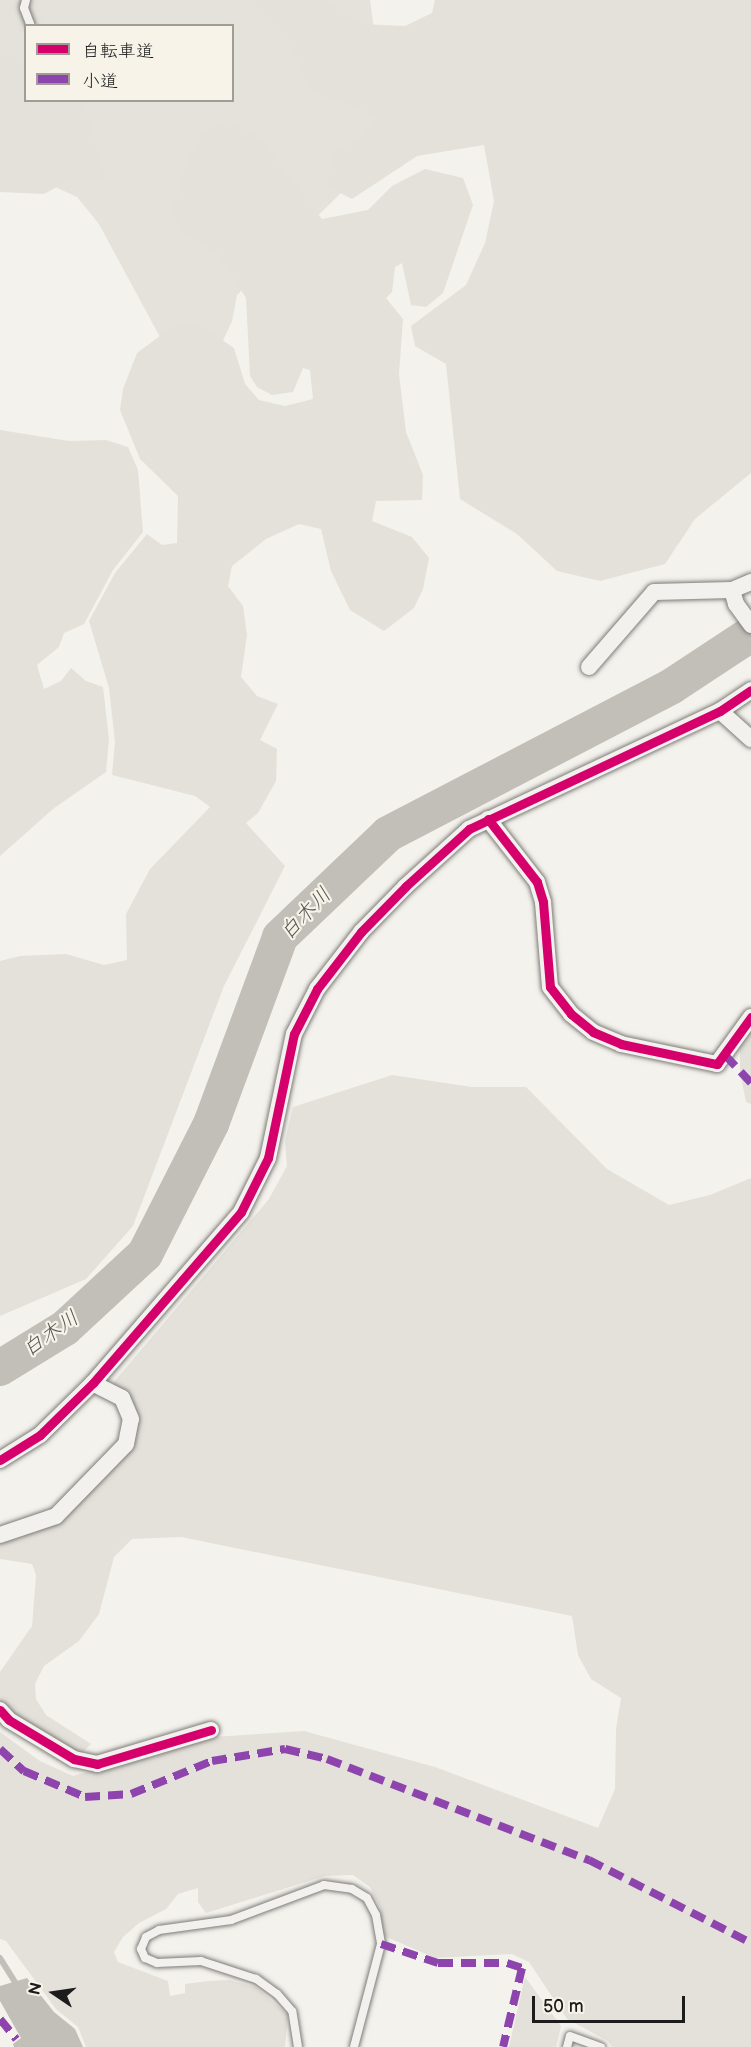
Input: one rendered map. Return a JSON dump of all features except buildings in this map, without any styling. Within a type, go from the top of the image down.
[{"type":"street","points":[[590,667],[654,592],[734,597],[751,582]]},
{"type":"street","points":[[734,597],[751,625]]},
{"type":"street","points":[[0,1460],[40,1435],[93,1383],[241,1212],[268,1158],[294,1034],[317,989],[362,932],[406,886],[469,829],[720,711],[751,690]]},
{"type":"street","points":[[720,711],[751,739]]},
{"type":"street","points":[[488,819],[537,882],[543,902],[550,987],[571,1014],[594,1032],[621,1044],[717,1064],[751,1017]]},
{"type":"street","points":[[0,1534],[56,1516],[126,1444],[131,1419],[122,1398],[93,1383]]},
{"type":"street","points":[[0,1710],[9,1720],[74,1759],[97,1764],[211,1730]]},
{"type":"lane","points":[[26,0],[24,8],[30,24]]},
{"type":"lane","points":[[298,2047],[292,2011],[277,1994],[256,1979],[201,1961],[157,1963],[145,1958],[141,1949],[146,1937],[159,1930],[231,1920],[324,1885],[352,1889],[367,1898],[376,1915],[381,1944],[354,2047]]},
{"type":"lane","points":[[567,2047],[570,2036],[601,2047]]},
{"type":"shaded area","points":[[0,0],[370,0],[381,82],[403,166],[341,193],[237,295],[232,321],[195,402],[99,224],[77,197],[42,181],[0,180]]},
{"type":"shaded area","points":[[244,0],[326,0],[361,24],[405,26],[432,13],[435,0],[751,0],[751,473],[695,519],[665,564],[600,581],[557,571],[517,534],[460,499],[446,364],[415,346],[411,326],[466,285],[485,243],[494,201],[484,145],[417,156],[352,199],[326,186],[333,154],[364,136],[377,116],[309,90],[292,48]]},
{"type":"shaded area","points":[[0,54],[24,58],[24,102],[83,102],[107,181],[74,178],[44,194],[0,192]]},
{"type":"shaded area","points":[[226,119],[261,139],[322,219],[368,210],[392,186],[425,169],[463,178],[473,205],[443,293],[426,307],[411,305],[402,263],[395,267],[392,292],[386,298],[403,319],[399,374],[406,432],[423,475],[422,500],[376,501],[372,521],[412,537],[429,558],[423,589],[414,608],[384,631],[350,610],[331,571],[321,529],[299,524],[266,539],[232,566],[228,586],[243,606],[247,635],[241,677],[257,696],[278,704],[260,740],[277,749],[276,781],[258,813],[246,823],[285,866],[224,986],[133,1226],[86,1279],[0,1316],[0,961],[20,956],[66,954],[104,965],[127,960],[126,914],[150,869],[210,807],[195,796],[112,775],[115,742],[109,688],[89,621],[115,573],[147,534],[162,545],[177,543],[178,496],[140,459],[120,410],[123,389],[137,353],[172,327],[194,321],[234,348],[245,384],[259,400],[285,406],[313,399],[310,370],[303,368],[293,392],[272,395],[257,387],[250,376],[246,298],[218,254],[182,231],[171,213],[188,159],[202,134]]},
{"type":"shaded area","points":[[0,430],[69,441],[106,440],[128,447],[138,470],[143,532],[113,570],[84,624],[64,633],[59,647],[37,665],[44,689],[61,681],[71,668],[86,681],[103,687],[109,740],[106,772],[53,809],[0,856]]},
{"type":"shaded area","points":[[751,1030],[751,1104],[746,1102],[740,1073],[740,1038]]},
{"type":"shaded area","points":[[392,1075],[472,1087],[526,1087],[607,1169],[669,1205],[710,1195],[751,1178],[751,2047],[612,2047],[608,2041],[567,2019],[529,1962],[512,1954],[435,1958],[382,1935],[380,1907],[370,1887],[353,1875],[325,1876],[206,1913],[198,1902],[198,1888],[178,1894],[166,1909],[139,1923],[123,1937],[114,1952],[118,1962],[168,1981],[170,1996],[185,1993],[185,1984],[208,1981],[229,1980],[256,1987],[288,2015],[285,2047],[86,2047],[78,2027],[56,2009],[6,1941],[0,1939],[0,1732],[40,1761],[73,1776],[213,1737],[304,1731],[435,1767],[598,1828],[615,1789],[616,1729],[621,1698],[591,1679],[578,1655],[572,1616],[181,1537],[132,1539],[114,1557],[99,1614],[79,1641],[44,1666],[35,1684],[36,1699],[46,1715],[91,1744],[78,1757],[0,1718],[0,1672],[32,1626],[36,1575],[32,1564],[0,1559],[0,1541],[45,1528],[117,1459],[127,1394],[113,1383],[269,1199],[287,1166],[285,1141],[293,1107]]},
{"type":"shaded area","points":[[525,1977],[561,2026],[556,2047],[509,2047]]},
{"type":"shaded area","points":[[27,1978],[54,2012],[75,2029],[83,2047],[14,2047],[13,2044],[21,2038],[0,2001],[0,1986]]},
{"type":"waterway","name":"白木川","points":[[0,1368],[65,1328],[145,1254],[211,1124],[280,937],[388,834],[672,686],[751,634]]},
{"type":"waterway","points":[[0,1958],[18,1987]]},
{"type":"marked path","points":[[725,1055],[751,1083]]},
{"type":"marked path","points":[[0,1749],[24,1771],[85,1797],[131,1794],[212,1761],[285,1749],[327,1759],[589,1860],[751,1943]]},
{"type":"marked path","points":[[381,1944],[438,1963],[507,1963],[522,1968],[503,2047]]},
{"type":"marked path","points":[[0,2019],[16,2039]]},
{"type":"cycle path","points":[[0,1460],[40,1435],[93,1383],[241,1212],[268,1158],[294,1034],[317,989],[361,932],[406,886],[469,829],[720,711],[751,690]]},
{"type":"cycle path","points":[[488,819],[537,882],[543,902],[550,987],[571,1014],[593,1032],[621,1044],[717,1064],[751,1017]]},
{"type":"cycle path","points":[[0,1710],[9,1720],[74,1759],[97,1764],[211,1730]]}]
